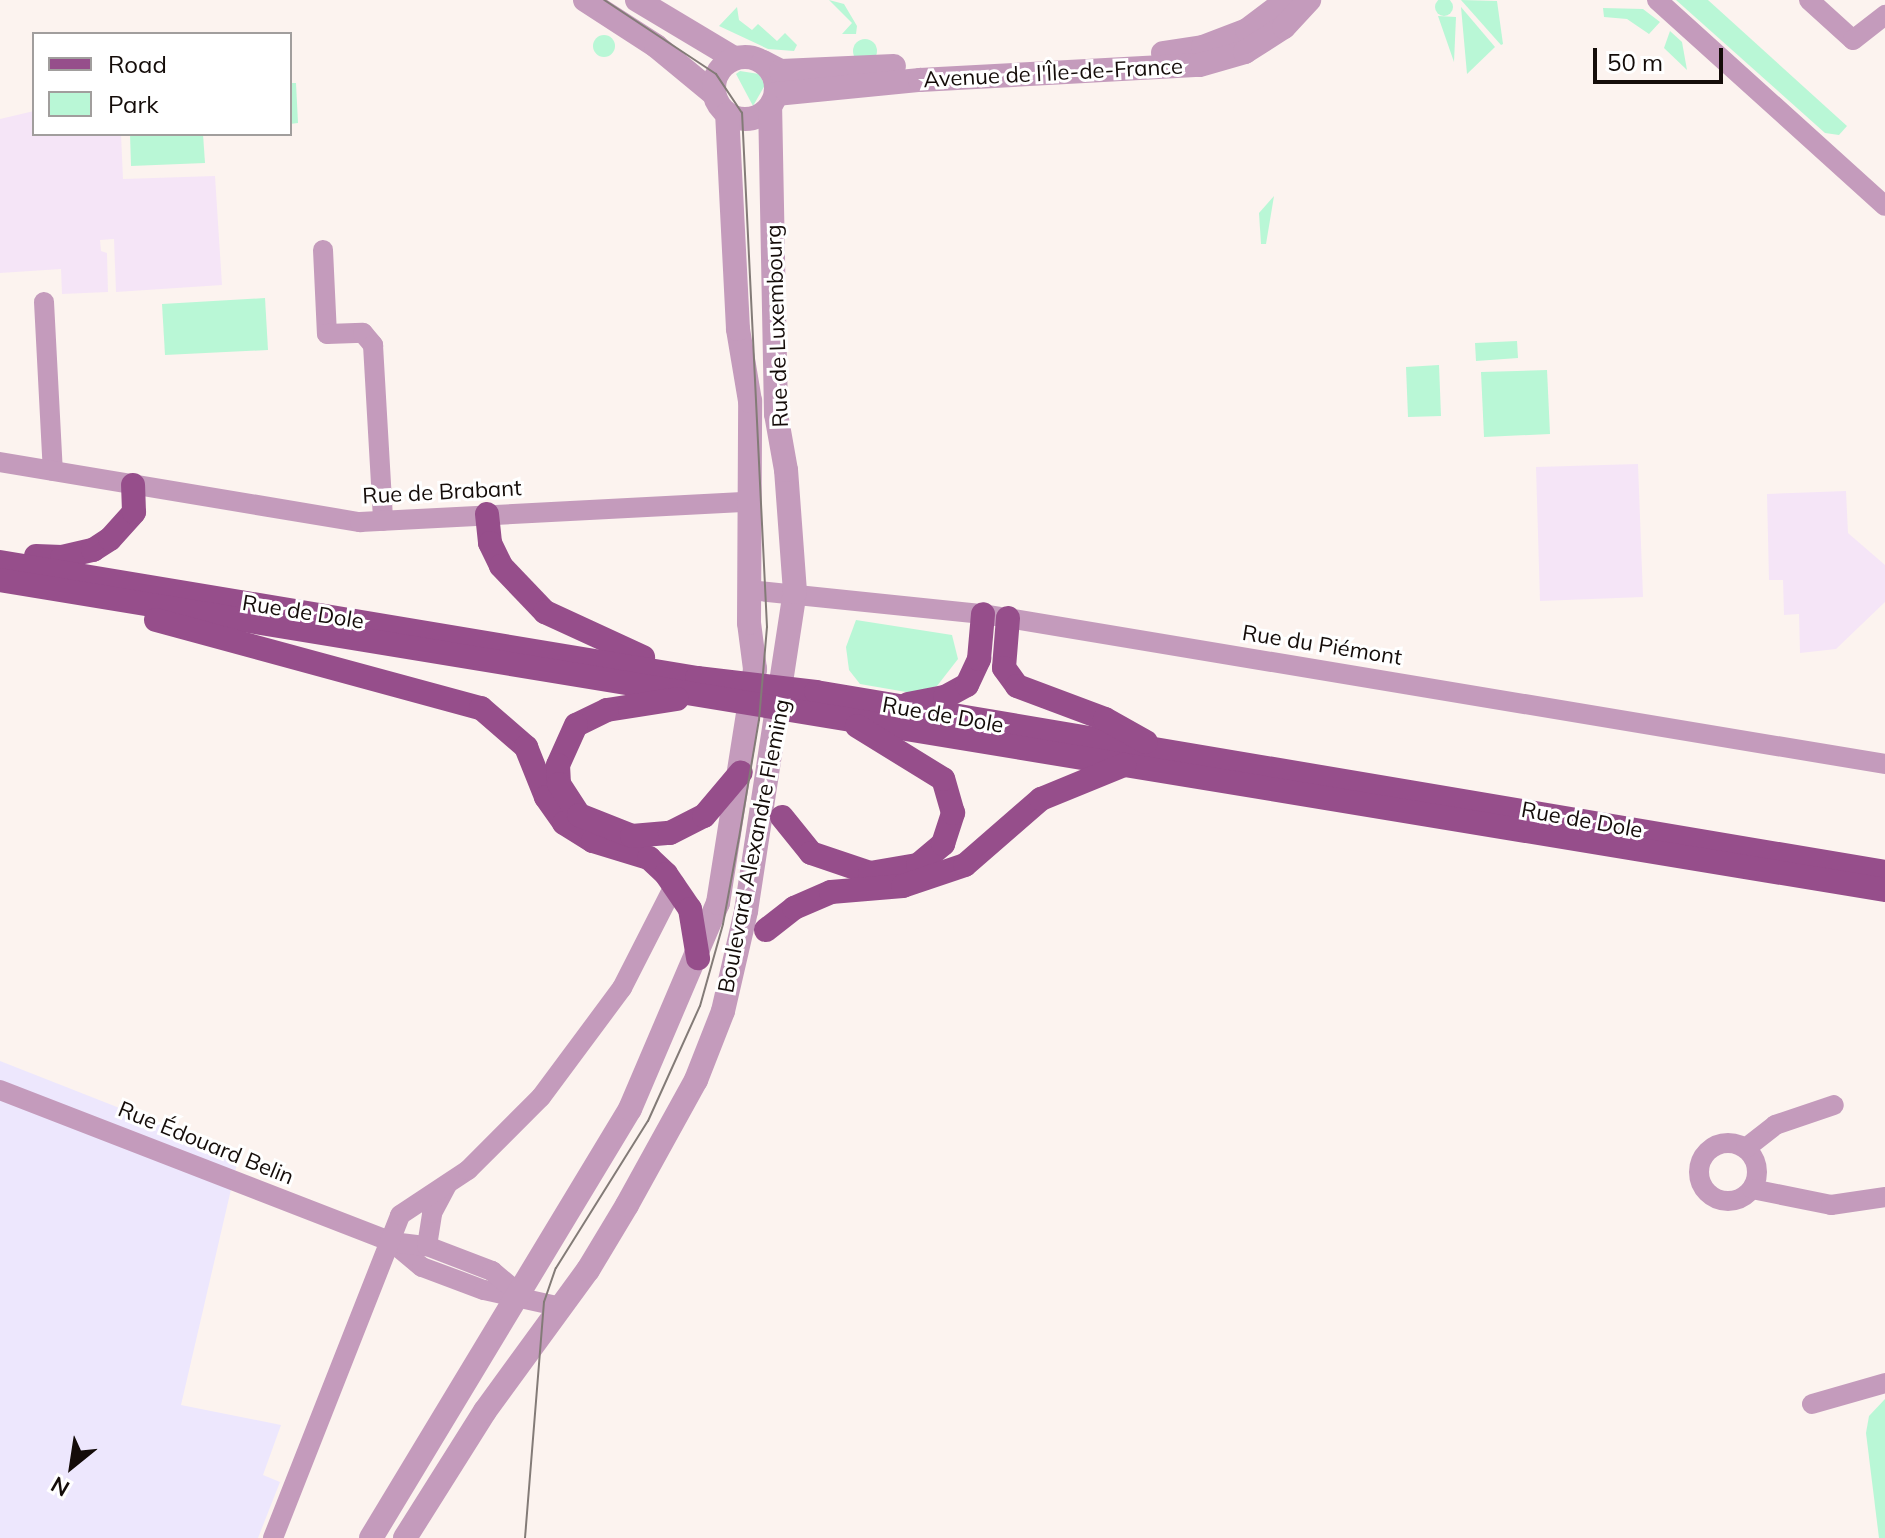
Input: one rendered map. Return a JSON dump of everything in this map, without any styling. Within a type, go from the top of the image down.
[{"type":"main road","points":[[0,554],[62,557],[93,550],[134,512],[133,485]]},
{"type":"main road","points":[[487,514],[490,543],[501,566],[545,612],[602,642],[706,687]]},
{"type":"main road","name":"Rue de Dole","points":[[0,562],[706,687]]},
{"type":"main road","name":"Rue de Dole","points":[[0,580],[814,703],[892,707],[1885,872]]},
{"type":"main road","points":[[34,586],[481,708],[526,747],[546,797],[564,823],[593,841],[649,858],[675,884],[693,919],[698,958]]},
{"type":"main road","points":[[892,707],[945,697],[967,685],[979,659],[983,614]]},
{"type":"main road","points":[[1008,618],[1004,668],[1017,686],[1105,719],[1162,751]]},
{"type":"main road","points":[[706,687],[607,710],[576,725],[558,765],[567,800],[595,825],[650,836],[704,816],[741,772]]},
{"type":"main road","name":"Rue de Dole","points":[[814,703],[841,717],[1885,890]]},
{"type":"main road","points":[[782,817],[811,853],[870,873],[918,865],[947,837],[953,813],[943,779],[841,717]]},
{"type":"main road","points":[[766,930],[794,908],[831,892],[923,882],[965,865],[1041,799],[1127,764]]},
{"type":"street","points":[[585,0],[656,46],[720,104],[752,119],[773,101],[772,71],[763,62],[734,58],[637,0]]},
{"type":"street","name":"Avenue de l'Île-de-France","points":[[763,62],[781,71],[1178,52],[1247,30],[1287,0]]},
{"type":"street","name":"Avenue de l'Île-de-France","points":[[773,101],[920,80],[1200,65],[1245,52],[1284,27],[1309,0]]},
{"type":"street","points":[[1657,0],[1885,206]]},
{"type":"street","points":[[1809,0],[1853,40],[1885,15]]},
{"type":"street","points":[[720,104],[716,74],[734,58]]},
{"type":"street","name":"Rue de Luxembourg","points":[[773,101],[778,315],[775,399],[795,592]]},
{"type":"street","name":"Rue de Luxembourg","points":[[720,104],[738,329],[750,401],[747,502],[749,590]]},
{"type":"street","points":[[323,250],[327,334],[363,333],[373,345],[383,521]]},
{"type":"street","points":[[44,302],[53,471]]},
{"type":"street","name":"Rue de Brabant","points":[[0,462],[336,519],[383,521],[747,502]]},
{"type":"street","name":"Rue du Piémont","points":[[749,590],[795,592],[983,614],[1885,764]]},
{"type":"street","name":"Boulevard Alexandre Fleming","points":[[371,1538],[630,1109],[698,958],[718,903],[741,772],[755,669],[749,590]]},
{"type":"street","name":"Boulevard Alexandre Fleming","points":[[405,1538],[485,1411],[561,1307],[667,1136],[723,1011],[765,787],[795,592]]},
{"type":"street","points":[[765,787],[782,817]]},
{"type":"street","points":[[273,1538],[392,1242],[393,1227],[408,1205],[447,1185],[492,1148],[591,1036],[648,941],[649,928],[675,884]]},
{"type":"street","points":[[723,1011],[766,930]]},
{"type":"street","name":"Rue Édouard Belin","points":[[0,1090],[392,1242],[422,1267],[484,1290],[520,1294],[561,1307]]},
{"type":"street","points":[[1746,1148],[1775,1125],[1834,1105]]},
{"type":"street","points":[[1731,1142],[1746,1148],[1758,1172],[1752,1189],[1737,1200],[1718,1199],[1699,1178],[1701,1159],[1715,1146],[1731,1142]]},
{"type":"street","points":[[427,1246],[432,1213],[447,1185]]},
{"type":"street","points":[[1752,1189],[1831,1205],[1885,1197]]},
{"type":"street","points":[[392,1242],[427,1246],[492,1271],[520,1294]]},
{"type":"street","points":[[1812,1404],[1885,1383]]},
{"type":"shaded area","points":[[32,111],[32,136],[121,136],[123,179],[215,176],[222,285],[116,292],[114,239],[100,240],[101,251],[107,253],[108,292],[62,294],[61,269],[0,273],[0,119]]},
{"type":"shaded area","points":[[1638,464],[1643,597],[1540,601],[1536,467]]},
{"type":"shaded area","points":[[1846,491],[1848,533],[1885,565],[1885,602],[1836,649],[1800,653],[1799,614],[1784,615],[1783,580],[1769,580],[1767,494]]},
{"type":"shaded area","points":[[0,1061],[239,1155],[181,1405],[281,1425],[263,1475],[280,1482],[258,1538],[0,1538]]},
{"type":"green space","points":[[1441,-1],[1447,-1],[1452,4],[1450,13],[1444,16],[1435,7]]},
{"type":"green space","points":[[829,0],[844,4],[857,26],[856,34],[842,34],[852,23]]},
{"type":"green space","points":[[1461,0],[1497,1],[1503,44],[1501,45]]},
{"type":"green space","points":[[1676,0],[1708,0],[1847,126],[1839,135],[1825,133]]},
{"type":"green space","points":[[737,7],[739,20],[752,30],[758,24],[777,41],[785,33],[797,45],[794,51],[768,49],[719,26]]},
{"type":"green space","points":[[1461,7],[1495,47],[1467,74]]},
{"type":"green space","points":[[1603,8],[1643,9],[1660,22],[1649,34],[1627,19],[1604,17]]},
{"type":"green space","points":[[1438,16],[1456,17],[1454,62]]},
{"type":"green space","points":[[1670,31],[1682,42],[1687,70],[1664,48]]},
{"type":"green space","points":[[604,35],[612,38],[615,46],[612,54],[604,57],[596,54],[593,46],[596,38]]},
{"type":"green space","points":[[865,39],[876,46],[877,51],[870,62],[865,63],[854,56],[853,51],[860,40]]},
{"type":"green space","points":[[740,71],[759,74],[765,85],[753,106],[736,74]]},
{"type":"green space","points":[[292,83],[296,83],[298,123],[292,124]]},
{"type":"green space","points":[[130,136],[203,136],[205,163],[131,166]]},
{"type":"green space","points":[[1274,196],[1266,244],[1261,244],[1259,213]]},
{"type":"green space","points":[[265,298],[268,350],[165,355],[162,304]]},
{"type":"green space","points":[[1517,341],[1518,358],[1476,361],[1475,343]]},
{"type":"green space","points":[[1439,365],[1441,416],[1408,417],[1406,367]]},
{"type":"green space","points":[[1547,370],[1550,434],[1484,437],[1481,372]]},
{"type":"green space","points":[[856,620],[952,635],[958,659],[937,686],[912,693],[860,684],[849,670],[846,647]]},
{"type":"green space","points":[[1885,1399],[1885,1538],[1879,1538],[1866,1433],[1869,1416]]},
{"type":"tram line","points":[[525,1538],[544,1302],[556,1268],[648,1121],[700,1006],[723,924],[739,838],[759,720],[767,627],[742,113],[716,74],[604,0]]}]
